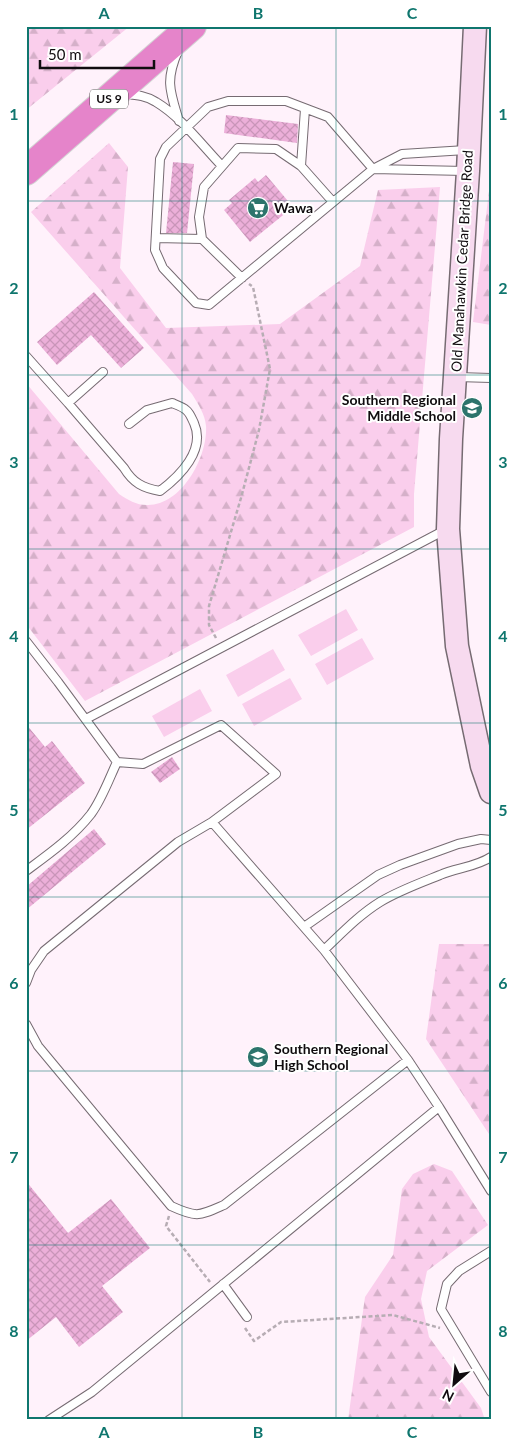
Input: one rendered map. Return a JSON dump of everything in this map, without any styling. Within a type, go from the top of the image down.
[{"type":"highway","name":"US 9","points":[[26,171],[190,28]]},
{"type":"street","name":"Old Manahawkin Cedar Bridge Road","points":[[475,26],[451,439],[448,529],[457,646],[482,766],[491,792]]},
{"type":"lane","points":[[180,121],[170,91],[170,76],[172,64],[190,28]]},
{"type":"lane","points":[[117,92],[141,96],[156,102],[180,121],[221,165]]},
{"type":"lane","points":[[373,169],[328,117],[286,101],[228,101],[208,107],[166,147],[160,158],[155,250],[163,268],[196,303],[209,305],[373,169],[402,154],[468,160]]},
{"type":"lane","points":[[301,166],[305,109]]},
{"type":"lane","points":[[242,278],[202,238],[199,217],[204,187],[221,165],[238,148],[276,149],[301,166],[333,202]]},
{"type":"lane","points":[[373,169],[468,160]]},
{"type":"lane","points":[[156,238],[202,238]]},
{"type":"lane","points":[[26,356],[124,468],[130,478],[147,489],[160,491],[177,477],[193,453],[198,440],[192,416],[187,410],[172,403],[147,410],[129,424]]},
{"type":"lane","points":[[68,403],[103,372]]},
{"type":"lane","points":[[455,377],[491,378]]},
{"type":"lane","points":[[86,719],[448,529]]},
{"type":"lane","points":[[26,641],[117,762],[143,764],[221,725],[276,774],[212,822],[178,842],[44,951],[31,970],[26,983]]},
{"type":"lane","points":[[26,872],[68,839],[91,814],[103,794],[117,762]]},
{"type":"lane","points":[[212,822],[324,950],[408,1060],[440,1107],[491,1190]]},
{"type":"lane","points":[[304,928],[378,875],[458,844],[481,838],[491,840]]},
{"type":"lane","points":[[324,950],[354,921],[380,902],[402,890],[491,857]]},
{"type":"lane","points":[[26,1024],[38,1046],[171,1206],[185,1213],[200,1216],[224,1205],[408,1060]]},
{"type":"lane","points":[[49,1420],[92,1392],[440,1107]]},
{"type":"lane","points":[[491,1251],[459,1271],[447,1284],[441,1309],[491,1392]]},
{"type":"lane","points":[[224,1284],[244,1319]]},
{"type":"path","points":[[221,648],[210,625],[209,606],[259,430],[270,369],[253,287],[242,278]]},
{"type":"path","points":[[171,1206],[166,1226],[216,1290]]},
{"type":"path","points":[[244,1319],[254,1341],[282,1322],[393,1315],[456,1333]]},
{"type":"green space","points":[[26,26],[130,26],[26,110]]},
{"type":"green space","points":[[109,143],[128,167],[120,268],[166,328],[280,324],[360,266],[378,190],[440,187],[414,494],[414,527],[85,701],[26,624],[26,383],[119,494],[139,504],[160,503],[182,488],[190,477],[203,451],[206,426],[203,413],[192,394],[31,212]]},
{"type":"green space","points":[[491,183],[491,325],[473,322]]},
{"type":"green space","points":[[346,609],[358,630],[311,656],[298,635]]},
{"type":"green space","points":[[362,638],[374,659],[327,685],[315,664]]},
{"type":"green space","points":[[273,649],[285,670],[238,697],[226,675]]},
{"type":"green space","points":[[290,678],[302,699],[254,726],[242,704]]},
{"type":"green space","points":[[200,689],[212,711],[164,737],[152,716]]},
{"type":"green space","points":[[439,944],[491,944],[491,1137],[426,1039]]},
{"type":"green space","points":[[434,1164],[452,1171],[488,1225],[427,1271],[421,1299],[429,1337],[481,1408],[485,1420],[348,1420],[365,1297],[393,1255],[402,1189],[413,1174]]},
{"type":"building","points":[[226,115],[298,124],[297,143],[224,133]]},
{"type":"building","points":[[173,162],[194,164],[187,233],[166,233]]},
{"type":"building","name":"Wawa","points":[[266,175],[293,207],[250,242],[224,210],[232,203],[229,200],[255,178],[258,182]]},
{"type":"building","points":[[94,292],[144,348],[121,368],[91,335],[57,365],[37,342]]},
{"type":"building","points":[[26,724],[45,747],[52,741],[85,783],[26,830]]},
{"type":"building","points":[[172,757],[180,769],[160,783],[151,772]]},
{"type":"building","points":[[94,829],[106,844],[26,910],[26,887]]},
{"type":"building","points":[[26,1181],[68,1233],[111,1199],[150,1248],[102,1286],[123,1312],[79,1347],[56,1317],[26,1341]]},
{"type":"place","name":"Wawa","points":[[258,208]]},
{"type":"place","name":"Southern Regional Middle School","points":[[472,408]]},
{"type":"place","name":"Southern Regional High School","points":[[258,1057]]}]
